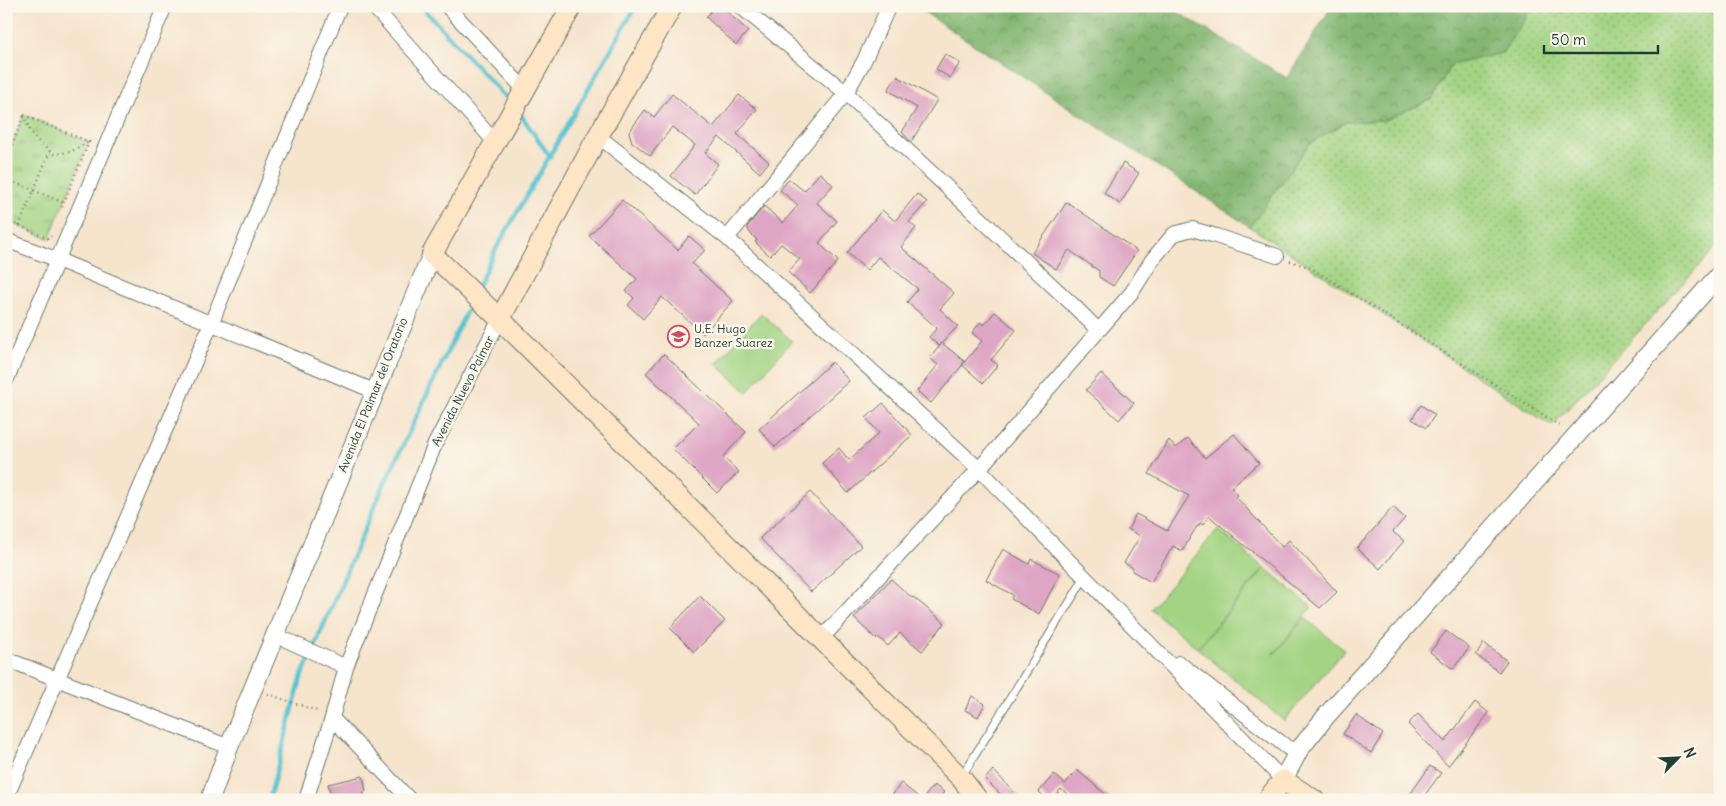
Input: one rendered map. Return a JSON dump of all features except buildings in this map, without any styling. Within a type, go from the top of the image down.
[{"type":"main road","name":"Avenida El Palmar del Oratorio","points":[[432,254],[572,6]]},
{"type":"main road","name":"Avenida Nuevo Palmar","points":[[493,313],[598,136],[672,6]]},
{"type":"main road","points":[[432,254],[961,778],[975,798]]},
{"type":"main road","points":[[1267,800],[1283,780],[1314,800]]},
{"type":"street","points":[[6,381],[165,6]]},
{"type":"street","points":[[6,798],[210,324],[340,6]]},
{"type":"street","points":[[373,6],[495,142]]},
{"type":"street","points":[[447,6],[524,89]]},
{"type":"street","points":[[740,6],[846,93],[1098,330]]},
{"type":"street","points":[[727,238],[846,93],[864,61],[888,6]]},
{"type":"street","points":[[598,136],[727,238],[980,469],[1283,780],[1299,750],[1327,715],[1720,274]]},
{"type":"street","points":[[820,640],[980,469],[1132,292],[1152,260],[1174,234],[1192,229],[1277,256]]},
{"type":"street","points":[[6,240],[374,391]]},
{"type":"street","name":"Avenida El Palmar del Oratorio","points":[[210,800],[228,747],[283,639],[374,391],[432,254]]},
{"type":"street","name":"Avenida Nuevo Palmar","points":[[306,800],[332,718],[341,664],[493,313]]},
{"type":"street","points":[[1136,628],[1288,748],[1299,750]]},
{"type":"street","points":[[283,639],[341,664]]},
{"type":"street","points":[[6,660],[228,747]]},
{"type":"street","points":[[332,718],[410,800]]},
{"type":"lane","points":[[961,778],[1086,577]]},
{"type":"path","points":[[24,115],[89,142]]},
{"type":"path","points":[[24,115],[30,132],[42,146],[54,154],[70,152],[89,142]]},
{"type":"path","points":[[6,158],[24,115]]},
{"type":"path","points":[[60,212],[89,142]]},
{"type":"path","points":[[19,226],[50,151]]},
{"type":"path","points":[[6,179],[64,202]]},
{"type":"path","points":[[6,220],[49,238],[53,230]]},
{"type":"path","points":[[1277,256],[1311,268],[1576,436]]},
{"type":"path","points":[[278,697],[310,707]]},
{"type":"green space","points":[[915,6],[1167,6],[1287,78],[1332,6],[1530,6],[1526,18],[1502,53],[1451,65],[1432,99],[1385,120],[1346,122],[1309,144],[1250,227]]},
{"type":"green space","points":[[1530,6],[1720,6],[1720,243],[1552,426],[1250,227],[1309,144],[1346,122],[1385,120],[1432,99],[1451,65],[1502,52],[1526,18]]},
{"type":"green space","points":[[24,115],[89,142],[49,239],[6,220],[6,159]]},
{"type":"green space","points":[[761,313],[792,341],[747,392],[716,364]]},
{"type":"green space","points":[[1218,529],[1264,568],[1197,648],[1151,609]]},
{"type":"green space","points":[[1265,568],[1312,607],[1273,655],[1305,618],[1344,650],[1284,721],[1198,649]]},
{"type":"waterway","points":[[421,6],[505,97]]},
{"type":"waterway","points":[[477,288],[496,249],[636,6]]},
{"type":"waterway","points":[[521,115],[550,157]]},
{"type":"waterway","points":[[269,800],[301,678],[381,491],[472,300]]},
{"type":"place","name":"U.E. Hugo Banzer Suarez","points":[[678,336]]}]
